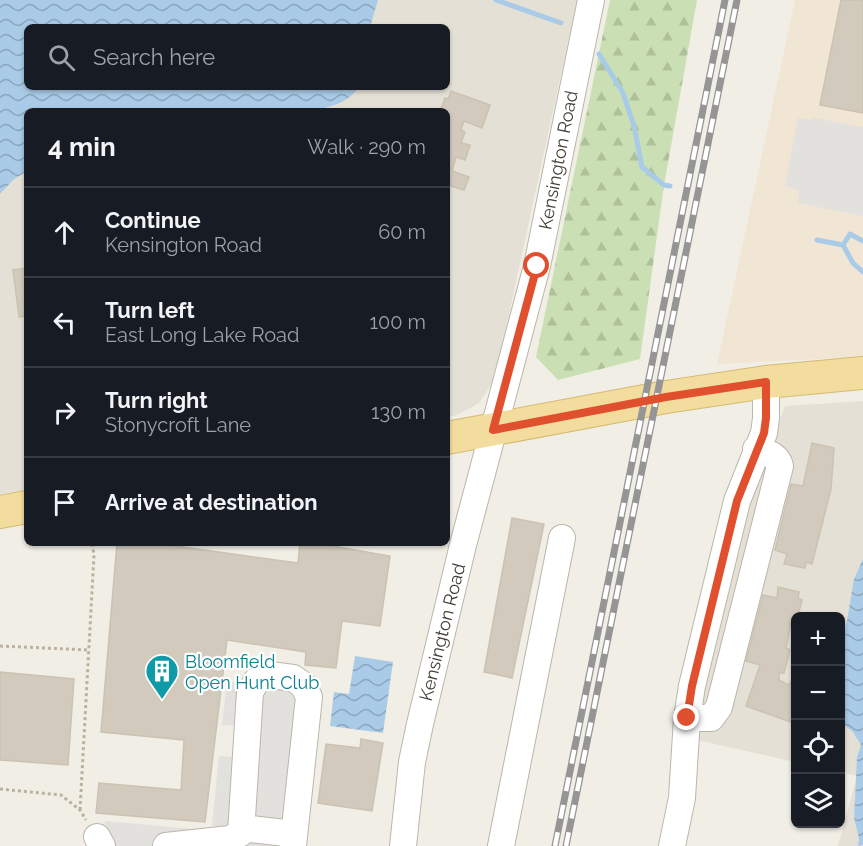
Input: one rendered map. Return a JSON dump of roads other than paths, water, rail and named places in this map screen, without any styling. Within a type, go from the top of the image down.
[{"type":"main road","points":[[450,437],[666,397],[766,382],[863,373]]},
{"type":"main road","points":[[0,512],[24,508]]},
{"type":"street","name":"Kensington Road","points":[[403,846],[412,762],[420,724],[493,430],[537,266],[591,0]]},
{"type":"street","points":[[672,846],[682,798],[687,718],[692,686],[737,501],[764,433],[766,382]]},
{"type":"street","points":[[687,718],[711,718],[719,707],[780,466],[779,460],[773,455],[756,449]]},
{"type":"street","points":[[501,846],[562,538]]},
{"type":"street","points":[[727,542],[759,550]]},
{"type":"street","points":[[166,846],[230,839],[241,833],[250,692],[257,680],[270,675],[293,678],[303,685],[309,697],[294,840],[242,828]]},
{"type":"water","points":[[0,0],[378,0],[371,24],[24,24],[24,90],[356,90],[344,101],[323,108],[24,108],[24,173],[13,180],[0,194]]},
{"type":"water","points":[[863,559],[863,845],[858,846],[859,838],[854,818],[857,757],[861,745],[853,732],[845,726],[845,628],[854,579]]},
{"type":"water","points":[[355,656],[393,662],[383,733],[330,726],[334,692],[349,694]]},
{"type":"waterway","points":[[496,0],[561,23]]},
{"type":"waterway","points":[[599,54],[623,93],[634,126],[642,167],[664,185],[670,186]]},
{"type":"waterway","points":[[863,241],[850,234],[843,245],[853,263],[863,272]]},
{"type":"waterway","points":[[817,240],[843,245]]},
{"type":"railway","points":[[555,846],[725,0]]},
{"type":"railway","points":[[566,846],[737,0]]},
{"type":"place","name":"Bloomfield Open Hunt Club","points":[[162,700]]}]
